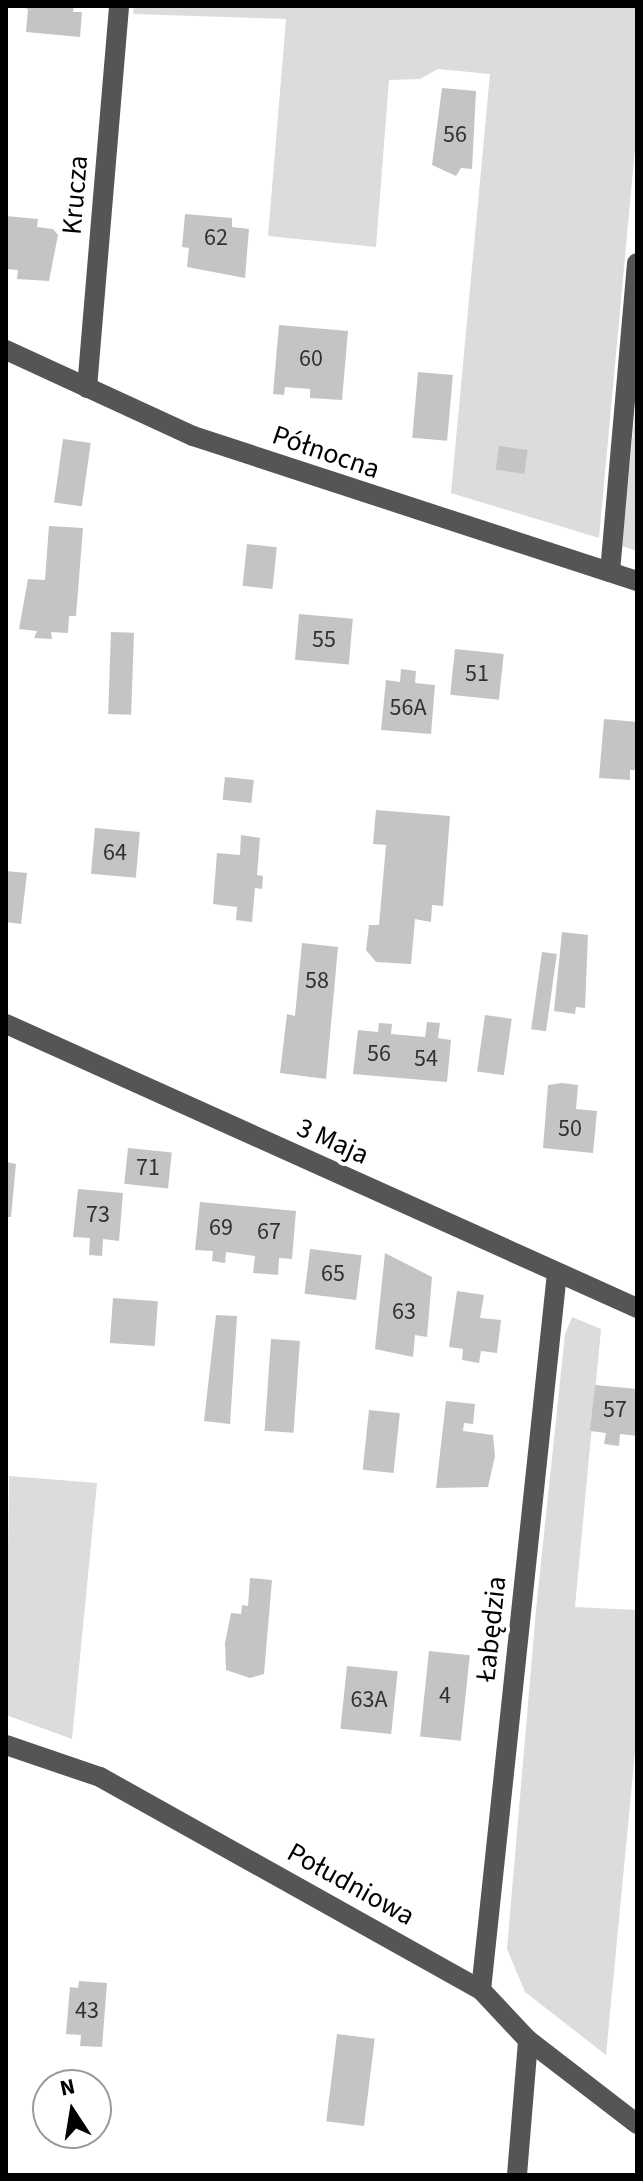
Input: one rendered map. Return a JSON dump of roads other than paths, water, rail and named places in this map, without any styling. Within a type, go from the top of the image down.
[{"type":"street","name":"Krucza","points":[[87,388],[119,6]]},
{"type":"street","points":[[610,572],[637,263]]},
{"type":"street","name":"Północna","points":[[6,350],[193,436],[637,581]]},
{"type":"street","name":"3 Maja","points":[[6,1024],[637,1308]]},
{"type":"street","name":"Łabędzia","points":[[481,1990],[557,1273]]},
{"type":"street","name":"Południowa","points":[[6,1745],[100,1777],[481,1990],[528,2040],[637,2124]]},
{"type":"street","points":[[517,2175],[528,2040]]}]
